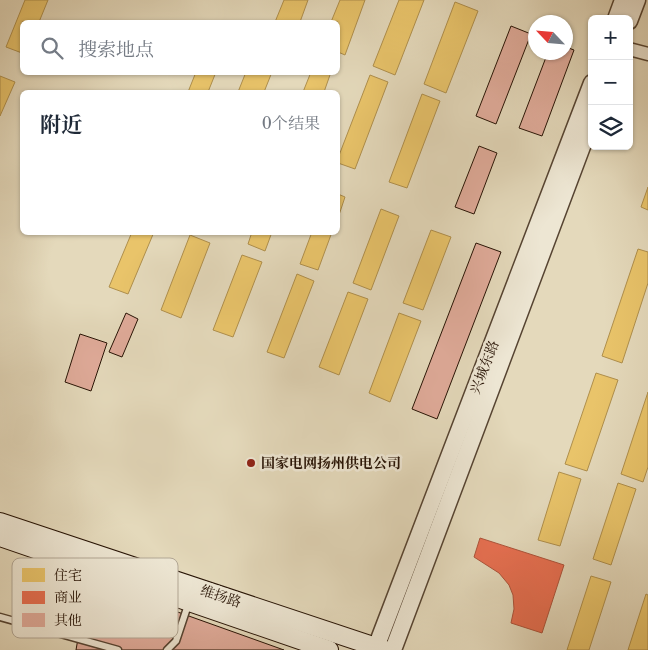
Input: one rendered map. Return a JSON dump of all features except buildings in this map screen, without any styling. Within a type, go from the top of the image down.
[{"type":"main road","name":"维扬路","points":[[0,522],[108,558]]},
{"type":"main road","name":"维扬路","points":[[0,537],[61,558]]},
{"type":"main road","name":"维扬路","points":[[178,581],[382,649]]},
{"type":"main road","name":"维扬路","points":[[178,598],[329,650]]},
{"type":"street","points":[[617,15],[622,0]]},
{"type":"street","points":[[631,15],[637,0]]},
{"type":"street","points":[[633,50],[648,54]]},
{"type":"street","name":"兴城东路","points":[[382,649],[588,94]]},
{"type":"street","name":"兴城东路","points":[[382,649],[588,130]]},
{"type":"lane","points":[[178,636],[189,602]]},
{"type":"lane","points":[[75,638],[118,650]]},
{"type":"lane","points":[[167,650],[176,642],[177,638]]},
{"type":"place","name":"国家电网扬州供电公司","points":[[251,463]]}]
